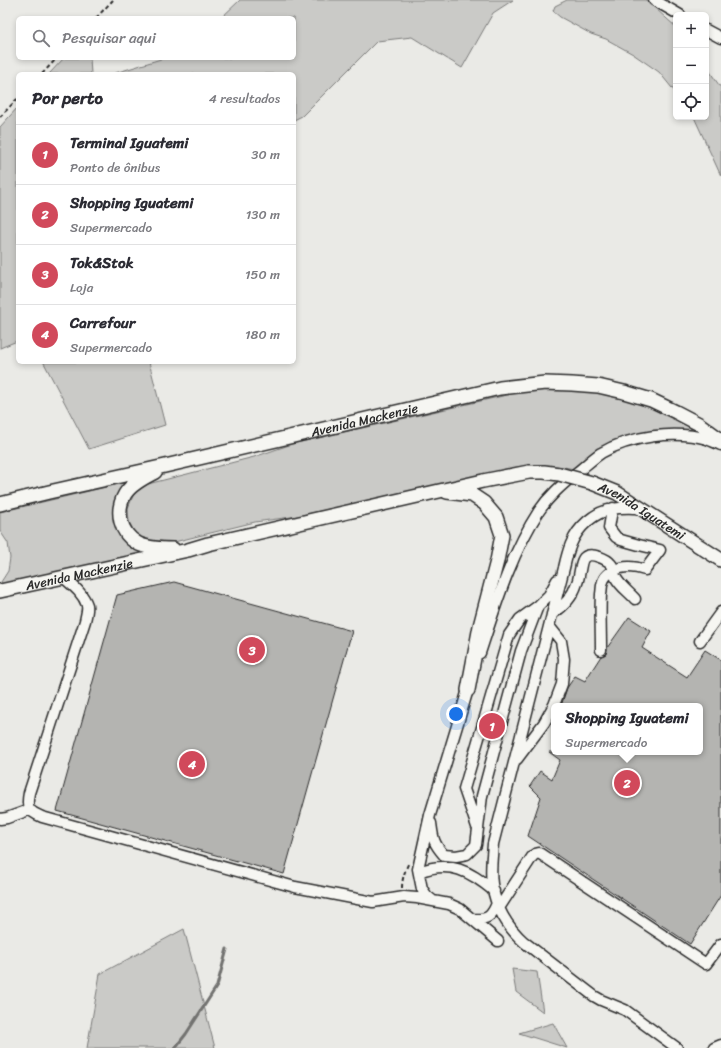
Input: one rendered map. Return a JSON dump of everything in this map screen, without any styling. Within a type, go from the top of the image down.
[{"type":"main road","name":"Avenida Mackenzie","points":[[0,504],[500,388],[545,383],[598,386],[651,400],[699,424],[721,440]]},
{"type":"main road","points":[[165,466],[140,480],[126,493],[121,505],[121,524],[128,536],[138,544],[160,548],[188,550]]},
{"type":"main road","name":"Avenida Iguatemi","points":[[438,491],[529,472],[559,474],[592,483],[617,494],[721,560]]},
{"type":"main road","name":"Avenida Mackenzie","points":[[0,591],[188,550],[224,540],[438,491]]},
{"type":"main road","points":[[438,491],[472,496],[484,503],[496,517],[502,536],[480,626],[468,690]]},
{"type":"street","points":[[654,0],[675,12]]},
{"type":"street","points":[[709,32],[721,38]]},
{"type":"street","points":[[432,900],[422,890],[418,869],[430,815],[498,596],[522,538],[540,509],[560,486],[602,453],[638,438],[666,435],[688,436],[707,439],[721,445]]},
{"type":"street","points":[[601,650],[600,610],[602,583],[606,575],[625,566],[646,570],[660,550],[630,543],[616,537],[609,528],[613,508]]},
{"type":"street","points":[[641,508],[613,508],[599,512],[580,530],[572,542],[493,844],[492,883],[498,906],[506,922],[515,934],[535,952],[594,996],[625,1010],[677,1048]]},
{"type":"street","points":[[552,614],[567,602],[575,589],[583,561],[586,556],[594,555],[612,564],[616,579],[635,599]]},
{"type":"street","points":[[478,831],[464,788],[509,635],[520,619],[538,606],[549,595],[564,568]]},
{"type":"street","points":[[63,578],[74,586],[87,606],[85,621],[29,793],[27,803],[29,810],[42,817],[295,887],[372,902],[404,897],[432,900],[448,904],[460,909],[498,941]]},
{"type":"street","points":[[430,815],[433,838],[437,847],[444,855],[456,856],[467,854],[476,845],[482,796],[521,651],[538,606]]},
{"type":"street","points":[[700,641],[721,612]]},
{"type":"street","points":[[549,626],[561,641],[564,658],[562,684],[555,703]]},
{"type":"street","points":[[513,764],[544,723],[551,710]]},
{"type":"street","points":[[0,819],[29,810]]},
{"type":"street","points":[[472,919],[484,919],[491,916],[535,854],[539,853],[706,964],[721,944]]},
{"type":"street","points":[[419,872],[436,867],[446,867],[460,870],[473,875],[494,891]]},
{"type":"street","points":[[714,1048],[721,1045]]},
{"type":"path","points":[[98,16],[113,0]]},
{"type":"path","points":[[44,72],[55,60]]},
{"type":"path","points":[[0,117],[16,100]]},
{"type":"path","points":[[402,888],[403,875],[410,857]]},
{"type":"shaded area","points":[[240,0],[513,0],[493,13],[462,68],[412,37],[377,41],[302,116],[296,119],[296,72],[118,72],[158,60],[296,60],[296,16],[223,16]]},
{"type":"shaded area","points":[[567,0],[646,0],[673,24],[673,89],[659,72],[633,54],[560,17],[553,11],[555,6]]},
{"type":"shaded area","points":[[62,60],[90,60],[91,72],[51,72]]},
{"type":"shaded area","points":[[709,70],[721,88],[721,176],[695,120],[709,120]]},
{"type":"shaded area","points":[[16,109],[16,341],[0,348],[0,127]]},
{"type":"shaded area","points":[[45,364],[150,364],[165,425],[89,449]]},
{"type":"shaded area","points":[[553,389],[599,392],[633,400],[649,405],[673,417],[690,426],[691,430],[681,430],[586,459],[574,469],[542,465],[510,468],[298,516],[255,522],[162,545],[139,537],[129,522],[128,508],[133,496],[137,491],[148,484],[254,457],[292,444],[516,393]]},
{"type":"shaded area","points":[[123,483],[125,489],[115,507],[146,551],[146,554],[3,587],[1,582],[8,571],[10,558],[8,543],[0,531],[0,512]]},
{"type":"shaded area","points":[[184,929],[215,1048],[87,1048],[100,974]]},
{"type":"shaded area","points":[[512,969],[537,972],[543,1012],[516,992]]},
{"type":"shaded area","points":[[553,1023],[567,1048],[519,1033]]},
{"type":"building","points":[[174,582],[352,631],[284,874],[57,811],[117,595]]},
{"type":"building","points":[[629,617],[651,631],[642,648],[687,677],[705,650],[721,660],[721,895],[690,944],[528,836],[541,797],[530,786],[540,771],[552,779],[560,760],[553,755],[703,755],[703,703],[562,703],[567,688],[575,676],[585,681],[601,656],[606,654],[607,648]]},
{"type":"waterway","points":[[175,1048],[186,1034],[217,986],[227,949]]},
{"type":"place","name":"Tok&Stok","points":[[252,650]]},
{"type":"place","name":"Terminal Iguatemi","points":[[492,726]]},
{"type":"place","name":"Carrefour","points":[[192,764]]},
{"type":"place","name":"Shopping Iguatemi","points":[[627,783]]}]
